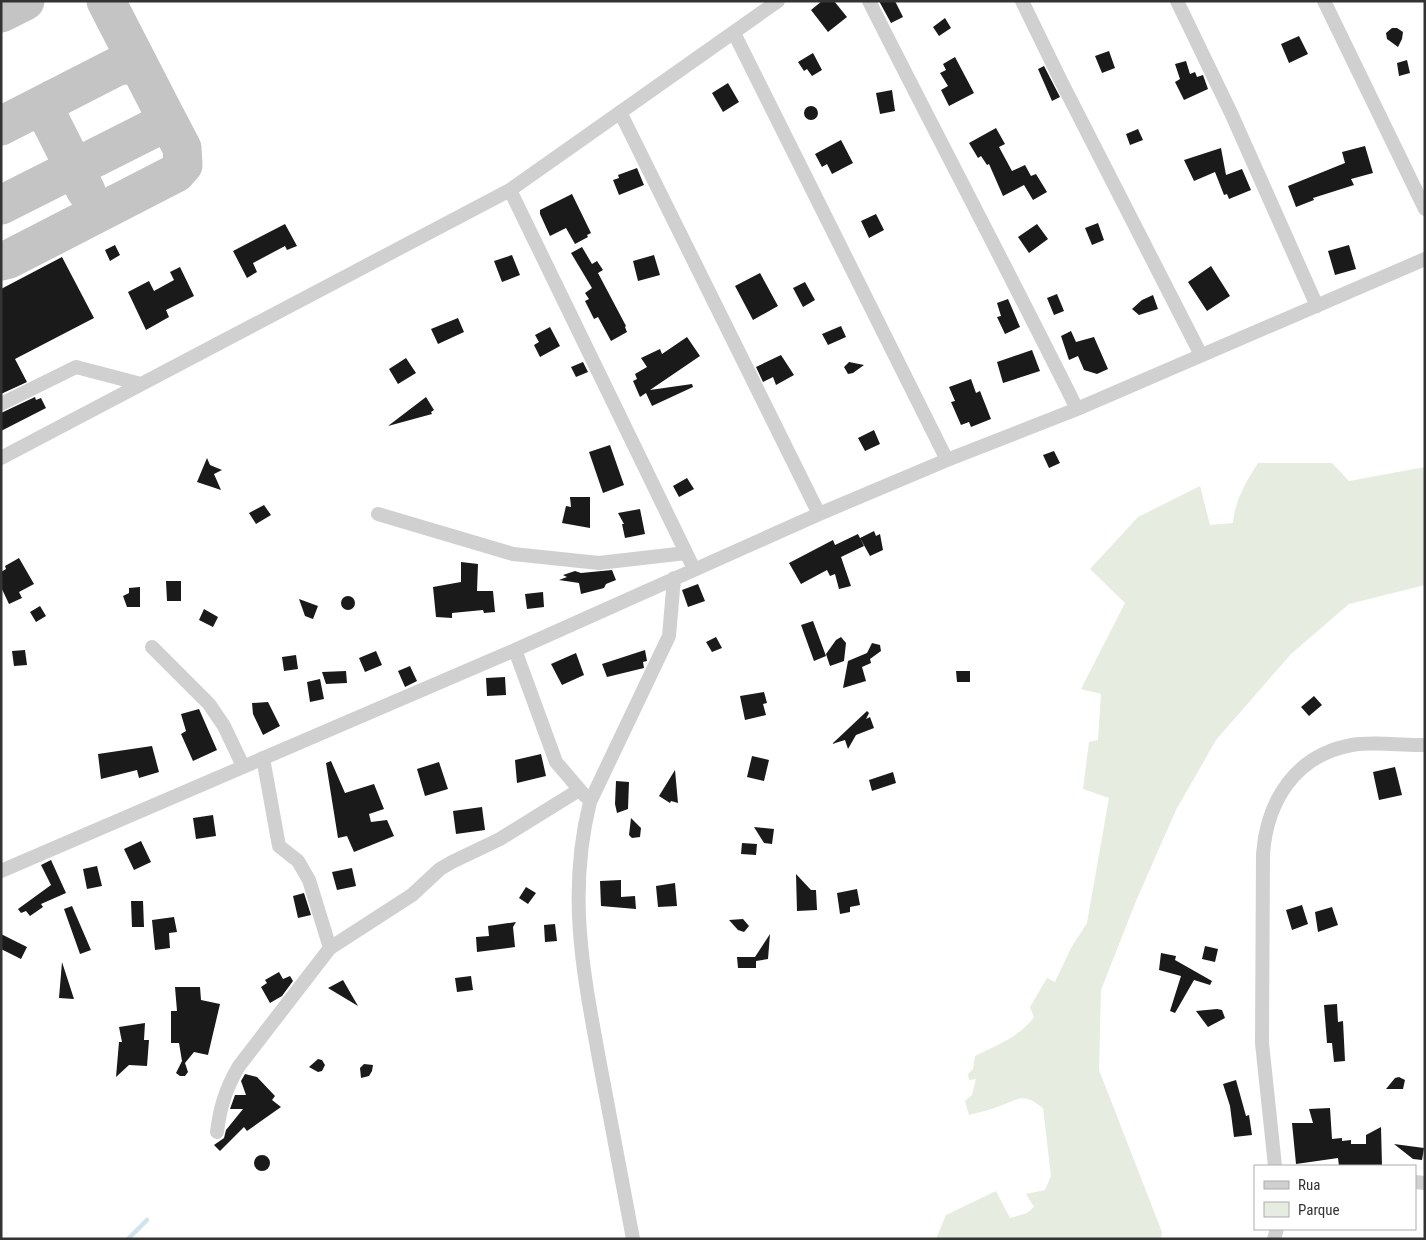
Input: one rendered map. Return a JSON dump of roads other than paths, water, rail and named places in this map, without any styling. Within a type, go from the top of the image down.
[{"type":"street","points":[[1,458],[510,190],[734,34],[778,1]]},
{"type":"street","points":[[869,1],[1077,409]]},
{"type":"street","points":[[1022,1],[1201,355]]},
{"type":"street","points":[[1177,1],[1231,113],[1317,306]]},
{"type":"street","points":[[1324,1],[1425,209]]},
{"type":"street","points":[[734,34],[947,460]]},
{"type":"street","points":[[620,112],[819,514]]},
{"type":"street","points":[[510,190],[694,569]]},
{"type":"street","points":[[1,871],[515,650],[819,514],[947,460],[1077,409],[1425,259]]},
{"type":"street","points":[[1,404],[76,367],[141,384]]},
{"type":"street","points":[[378,514],[513,554],[599,563],[686,553]]},
{"type":"street","points":[[633,1239],[583,972],[577,898],[578,873],[584,826],[590,802],[669,636],[674,578]]},
{"type":"street","points":[[152,647],[208,704],[224,726],[242,766]]},
{"type":"street","points":[[515,650],[556,762],[590,802]]},
{"type":"street","points":[[1275,1165],[1262,1043],[1263,854],[1264,834],[1272,810],[1281,791],[1294,774],[1311,759],[1327,752],[1352,745],[1425,746]]},
{"type":"street","points":[[262,758],[279,846],[298,861],[309,880],[330,948]]},
{"type":"street","points":[[217,1132],[220,1106],[228,1084],[245,1058],[330,948],[412,895],[440,869],[500,839],[579,790]]},
{"type":"waterway","points":[[128,1239],[147,1220]]}]
